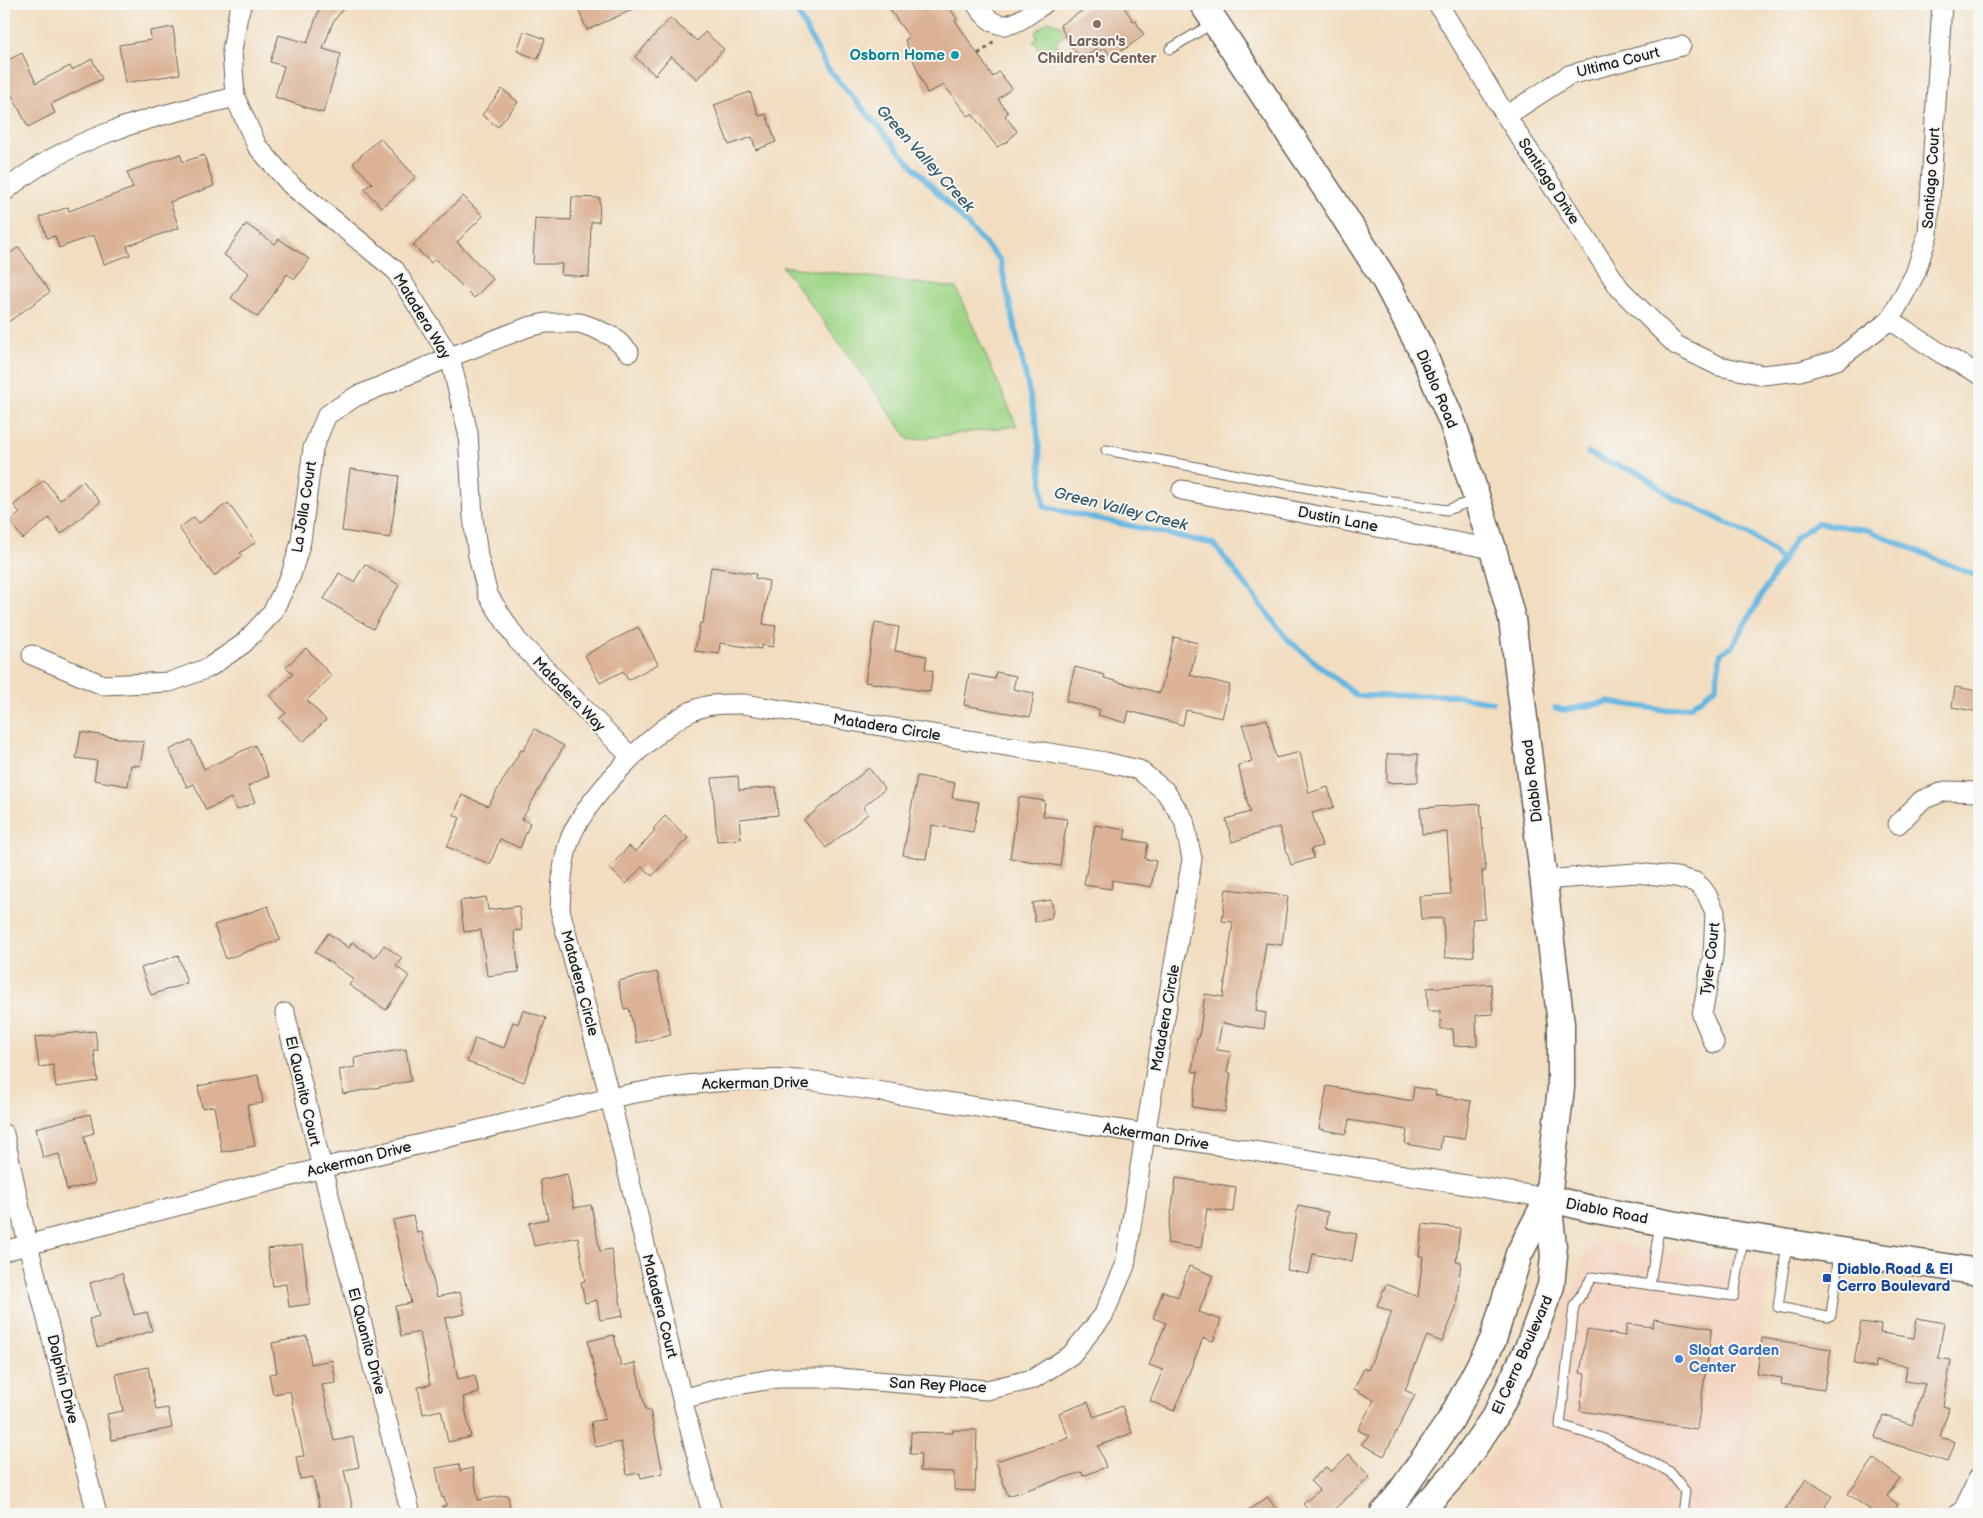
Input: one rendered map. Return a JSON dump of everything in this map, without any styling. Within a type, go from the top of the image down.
[{"type":"street","name":"Matadera Way","points":[[242,4],[238,15],[232,51],[235,97],[257,146],[291,185],[396,270],[450,357],[468,433],[473,518],[478,556],[488,595],[517,640],[631,757]]},
{"type":"street","points":[[976,4],[985,17],[995,24],[1002,25],[1013,24],[1044,4]]},
{"type":"street","name":"Santiago Drive","points":[[1438,4],[1506,116],[1620,289],[1676,346]]},
{"type":"street","name":"Santiago Court","points":[[1676,346],[1719,366],[1763,374],[1800,371],[1837,360],[1890,320],[1915,274],[1928,234],[1942,4]]},
{"type":"street","name":"Diablo Road","points":[[1209,13],[1386,282],[1426,360],[1453,424],[1493,549],[1512,619],[1561,1024],[1561,1088],[1548,1198],[1591,1209],[1744,1237],[1979,1272]]},
{"type":"street","name":"Ultima Court","points":[[1506,116],[1569,75],[1681,46]]},
{"type":"street","points":[[4,192],[50,159],[92,138],[156,117],[235,97]]},
{"type":"street","points":[[1890,320],[1942,354],[1979,374]]},
{"type":"street","name":"La Jolla Court","points":[[32,655],[103,685],[170,682],[208,668],[243,644],[272,613],[291,575],[301,541],[313,448],[328,415],[355,397],[450,357],[528,327],[546,323],[580,323],[613,336],[629,352]]},
{"type":"street","name":"Dustin Lane","points":[[1182,490],[1493,549]]},
{"type":"street","name":"Matadera Circle","points":[[610,1098],[560,910],[561,880],[569,842],[581,816],[631,757],[673,722],[693,710],[716,704],[744,704],[1105,762],[1139,770],[1164,791],[1184,820],[1192,859],[1145,1135]]},
{"type":"street","points":[[1898,824],[1922,800],[1945,791],[1979,792]]},
{"type":"street","name":"Tyler Court","points":[[1543,880],[1636,873],[1676,877],[1696,882],[1707,895],[1715,912],[1713,956],[1702,1015],[1714,1043]]},
{"type":"street","name":"El Quanito Court","points":[[284,1013],[322,1168]]},
{"type":"street","name":"Ackerman Drive","points":[[4,1251],[322,1168],[610,1098],[657,1088],[783,1079],[814,1081],[1548,1198]]},
{"type":"street","name":"Matadera Court","points":[[610,1098],[682,1399],[712,1514]]},
{"type":"street","name":"Dolphin Drive","points":[[4,1134],[28,1245],[97,1514]]},
{"type":"street","name":"San Rey Place","points":[[682,1399],[730,1386],[778,1378],[839,1378],[987,1390],[1033,1379],[1071,1356],[1103,1316],[1125,1266],[1145,1135]]},
{"type":"street","name":"El Quanito Drive","points":[[322,1168],[411,1514]]},
{"type":"street","points":[[1383,1514],[1398,1496],[1450,1421],[1493,1340],[1519,1254],[1548,1198]]},
{"type":"street","name":"El Cerro Boulevard","points":[[1418,1514],[1458,1470],[1496,1415],[1528,1348],[1551,1286],[1554,1256],[1548,1198]]},
{"type":"street","points":[[1957,1514],[1963,1511],[1979,1477]]},
{"type":"lane","points":[[1170,49],[1209,13]]},
{"type":"lane","points":[[1106,450],[1345,495],[1447,510],[1477,499]]},
{"type":"lane","points":[[1650,1285],[1660,1222]]},
{"type":"lane","points":[[1682,1514],[1685,1491],[1670,1472],[1608,1440],[1560,1425],[1574,1306],[1592,1277],[1734,1296],[1744,1237]]},
{"type":"lane","points":[[1788,1243],[1778,1307],[1827,1317],[1831,1315],[1839,1251]]},
{"type":"shaded area","points":[[1599,1241],[1770,1270],[1749,1408],[1746,1452],[1736,1514],[1507,1514],[1507,1510],[1474,1479],[1505,1441],[1547,1363],[1589,1245]]},
{"type":"green space","points":[[1048,21],[1060,25],[1065,35],[1056,42],[1059,48],[1051,54],[1044,47],[1040,50],[1033,41],[1037,38],[1035,32]]},
{"type":"green space","points":[[782,266],[956,288],[1017,426],[909,440]]},
{"type":"building","points":[[321,4],[347,4],[333,22],[323,49],[341,54],[323,113],[275,97],[284,66],[270,62],[279,35],[307,43]]},
{"type":"building","points":[[576,4],[645,4],[587,30]]},
{"type":"building","points":[[886,4],[947,4],[957,19],[955,20],[993,77],[999,72],[1012,88],[998,99],[1008,113],[1005,116],[1017,131],[1008,141],[997,147],[972,114],[968,116],[944,85],[927,93],[905,40],[909,37]]},
{"type":"building","points":[[1093,4],[1122,4],[1144,35],[1128,47],[1110,56],[1105,48],[1098,52],[1097,49],[1082,59],[1069,43],[1060,25]]},
{"type":"building","points":[[670,18],[697,41],[705,32],[724,49],[697,79],[671,56],[655,75],[635,57]]},
{"type":"building","points":[[173,27],[180,74],[125,83],[119,45],[151,40],[150,31]]},
{"type":"building","points":[[524,31],[545,39],[538,59],[517,51]]},
{"type":"building","points":[[22,53],[36,83],[70,66],[72,70],[92,59],[102,79],[51,104],[55,113],[28,127],[4,79],[4,62]]},
{"type":"building","points":[[502,89],[518,102],[498,127],[482,115]]},
{"type":"building","points":[[750,92],[759,116],[766,114],[776,142],[756,150],[752,137],[729,145],[714,105]]},
{"type":"building","points":[[380,138],[416,177],[382,208],[364,189],[372,183],[353,163]]},
{"type":"building","points":[[180,154],[183,162],[204,155],[214,186],[170,202],[179,228],[127,246],[130,255],[104,264],[94,235],[59,248],[55,236],[47,238],[40,217],[68,207],[69,211],[133,188],[127,172]]},
{"type":"building","points":[[463,196],[483,216],[457,242],[493,279],[474,298],[435,259],[431,263],[413,245]]},
{"type":"building","points":[[572,197],[600,198],[599,222],[591,222],[589,277],[561,275],[562,264],[533,264],[535,218],[571,220]]},
{"type":"building","points":[[246,224],[275,244],[279,239],[309,259],[295,279],[287,274],[258,317],[231,298],[249,273],[224,255]]},
{"type":"building","points":[[19,247],[50,292],[4,325],[4,257]]},
{"type":"building","points":[[350,469],[399,476],[390,538],[342,531]]},
{"type":"building","points":[[44,480],[60,500],[83,481],[100,502],[61,534],[49,518],[23,539],[10,522],[20,513],[14,505]]},
{"type":"building","points":[[228,503],[256,542],[240,553],[242,556],[214,576],[179,528],[194,517],[199,523]]},
{"type":"building","points":[[365,564],[399,585],[373,629],[324,599],[339,573],[354,582]]},
{"type":"building","points":[[711,567],[756,574],[755,578],[769,581],[763,624],[776,626],[773,647],[761,645],[761,649],[720,643],[719,654],[695,651],[700,623],[703,623]]},
{"type":"building","points":[[875,623],[899,627],[895,651],[927,656],[925,669],[933,671],[930,692],[865,682]]},
{"type":"building","points":[[638,627],[658,664],[628,680],[623,671],[600,683],[585,655]]},
{"type":"building","points":[[1174,637],[1198,643],[1190,675],[1230,685],[1222,718],[1186,710],[1183,725],[1129,711],[1126,723],[1098,715],[1100,710],[1066,701],[1075,667],[1105,675],[1104,678],[1160,693]]},
{"type":"building","points":[[306,648],[332,676],[307,700],[326,720],[303,742],[280,718],[286,713],[270,696],[293,674],[286,667]]},
{"type":"building","points":[[996,672],[1016,676],[1013,689],[1034,693],[1030,717],[964,705],[969,674],[995,679]]},
{"type":"building","points":[[1955,687],[1979,691],[1979,712],[1952,707]]},
{"type":"building","points":[[1267,719],[1276,758],[1300,752],[1309,793],[1328,787],[1334,807],[1312,813],[1322,846],[1311,849],[1314,858],[1291,865],[1279,827],[1232,842],[1226,819],[1250,812],[1238,765],[1252,762],[1243,725]]},
{"type":"building","points":[[535,729],[564,746],[522,819],[530,823],[520,848],[500,839],[490,864],[447,847],[460,818],[454,815],[462,795],[488,806]]},
{"type":"building","points":[[81,732],[144,742],[140,766],[131,765],[128,786],[94,780],[97,761],[76,758]]},
{"type":"building","points":[[191,740],[204,769],[255,745],[269,776],[248,786],[255,802],[237,810],[231,798],[206,810],[194,784],[187,787],[169,750]]},
{"type":"building","points":[[1387,754],[1418,754],[1418,782],[1387,783]]},
{"type":"building","points":[[869,768],[885,789],[863,807],[868,814],[826,848],[804,820]]},
{"type":"building","points":[[738,776],[739,790],[776,787],[778,815],[739,819],[741,839],[717,841],[712,778]]},
{"type":"building","points":[[917,776],[955,783],[952,798],[979,802],[973,832],[932,825],[926,859],[903,855]]},
{"type":"building","points":[[1019,797],[1045,801],[1043,816],[1067,819],[1060,866],[1010,858]]},
{"type":"building","points":[[1480,804],[1486,871],[1482,871],[1485,918],[1472,919],[1474,956],[1445,958],[1443,918],[1421,919],[1419,896],[1451,894],[1447,832],[1422,834],[1420,808]]},
{"type":"building","points":[[665,816],[688,838],[652,876],[642,867],[626,884],[609,868],[629,846],[636,852]]},
{"type":"building","points":[[1095,825],[1126,830],[1124,839],[1148,843],[1145,859],[1156,861],[1151,887],[1112,880],[1111,889],[1084,885]]},
{"type":"building","points":[[1226,889],[1288,896],[1282,945],[1266,943],[1256,1011],[1266,1013],[1264,1029],[1222,1023],[1217,1050],[1231,1052],[1227,1073],[1231,1073],[1225,1112],[1192,1107],[1198,1072],[1192,1071],[1205,994],[1223,997],[1233,922],[1222,921]]},
{"type":"building","points":[[486,897],[488,910],[519,906],[522,930],[514,931],[519,972],[487,976],[481,930],[464,932],[460,901]]},
{"type":"building","points":[[1051,900],[1053,910],[1051,919],[1035,922],[1032,903]]},
{"type":"building","points":[[268,906],[280,940],[226,959],[214,925]]},
{"type":"building","points":[[328,933],[349,948],[352,942],[375,958],[384,945],[402,958],[396,966],[409,976],[386,1010],[349,985],[354,979],[315,952]]},
{"type":"building","points":[[178,955],[187,983],[151,995],[141,968]]},
{"type":"building","points":[[657,972],[671,1035],[637,1043],[629,1008],[624,1009],[618,981]]},
{"type":"building","points":[[1491,984],[1493,1014],[1476,1015],[1477,1045],[1454,1046],[1453,1029],[1441,1029],[1440,1011],[1428,1011],[1427,988]]},
{"type":"building","points":[[523,1010],[546,1018],[524,1082],[467,1062],[475,1038],[504,1048],[513,1022],[518,1024]]},
{"type":"building","points":[[95,1031],[98,1051],[94,1051],[98,1081],[56,1087],[53,1065],[39,1067],[35,1037]]},
{"type":"building","points":[[406,1049],[411,1081],[343,1094],[339,1070],[355,1067],[354,1058]]},
{"type":"building","points":[[258,1075],[263,1103],[247,1105],[255,1146],[222,1152],[214,1106],[202,1108],[198,1086]]},
{"type":"building","points":[[1327,1086],[1412,1101],[1414,1087],[1436,1091],[1435,1095],[1471,1101],[1464,1139],[1442,1136],[1440,1150],[1405,1144],[1407,1130],[1349,1120],[1346,1134],[1319,1129]]},
{"type":"building","points":[[90,1114],[94,1133],[84,1136],[95,1183],[67,1190],[59,1154],[43,1158],[36,1128]]},
{"type":"building","points":[[567,1174],[574,1208],[591,1205],[600,1251],[611,1249],[623,1316],[600,1320],[597,1300],[585,1303],[581,1282],[585,1281],[578,1237],[534,1246],[529,1223],[548,1219],[540,1180]]},
{"type":"building","points":[[1176,1178],[1236,1187],[1233,1212],[1207,1209],[1201,1248],[1167,1243]]},
{"type":"building","points":[[1298,1206],[1328,1212],[1325,1228],[1357,1234],[1352,1261],[1313,1254],[1309,1274],[1287,1270]]},
{"type":"building","points":[[413,1216],[417,1233],[422,1232],[437,1297],[460,1292],[465,1314],[445,1318],[458,1379],[475,1375],[479,1393],[463,1397],[471,1437],[448,1442],[441,1410],[423,1414],[418,1387],[430,1385],[420,1332],[401,1336],[395,1306],[411,1303],[393,1220]]},
{"type":"building","points":[[1423,1224],[1460,1228],[1456,1261],[1461,1262],[1456,1308],[1442,1342],[1427,1336],[1405,1390],[1415,1395],[1384,1456],[1361,1444],[1369,1436],[1358,1430],[1374,1400],[1354,1389],[1364,1368],[1368,1370],[1392,1312],[1377,1306],[1386,1284],[1418,1297],[1423,1256],[1419,1256]]},
{"type":"building","points":[[302,1245],[310,1304],[289,1307],[286,1284],[273,1286],[267,1249]]},
{"type":"building","points":[[1189,1266],[1213,1275],[1199,1312],[1221,1320],[1213,1341],[1203,1338],[1174,1411],[1150,1401],[1163,1370],[1149,1365],[1166,1323],[1153,1318],[1163,1291],[1178,1297]]},
{"type":"building","points":[[122,1273],[134,1315],[147,1312],[152,1331],[97,1347],[89,1319],[99,1316],[90,1283]]},
{"type":"building","points":[[1917,1318],[1944,1323],[1938,1358],[1951,1360],[1943,1406],[1949,1408],[1940,1437],[1955,1442],[1948,1462],[1875,1438],[1883,1415],[1912,1425],[1925,1384],[1905,1381],[1907,1366],[1876,1361],[1875,1368],[1854,1364],[1861,1322],[1881,1325],[1880,1333],[1914,1338]]},
{"type":"building","points":[[1654,1319],[1712,1328],[1697,1429],[1580,1411],[1585,1374],[1580,1373],[1587,1330],[1625,1336],[1627,1324],[1653,1327]]},
{"type":"building","points":[[614,1335],[621,1366],[635,1363],[646,1411],[650,1410],[663,1473],[641,1478],[640,1473],[627,1475],[621,1442],[595,1447],[591,1422],[605,1419],[588,1341]]},
{"type":"building","points":[[307,1336],[311,1364],[332,1360],[336,1383],[322,1385],[334,1441],[353,1437],[359,1467],[344,1470],[354,1514],[321,1514],[313,1477],[300,1479],[296,1457],[304,1456],[290,1391],[273,1394],[269,1374],[277,1373],[272,1343]]},
{"type":"building","points":[[1762,1338],[1831,1349],[1824,1390],[1781,1384],[1782,1378],[1757,1374]]},
{"type":"building","points":[[148,1367],[156,1410],[168,1408],[172,1428],[112,1440],[107,1414],[123,1411],[116,1374]]},
{"type":"building","points":[[1088,1402],[1094,1417],[1122,1406],[1132,1433],[1098,1446],[1106,1467],[1083,1476],[1082,1472],[1008,1496],[996,1461],[1069,1438],[1059,1413]]},
{"type":"building","points":[[953,1430],[977,1430],[975,1491],[954,1490],[954,1472],[920,1471],[921,1454],[910,1454],[911,1432],[953,1433]]},
{"type":"building","points":[[1349,1454],[1370,1477],[1329,1514],[1312,1514],[1303,1504],[1319,1490],[1310,1481],[1326,1467],[1331,1472]]},
{"type":"building","points":[[1874,1459],[1900,1478],[1887,1496],[1898,1505],[1892,1514],[1876,1514],[1848,1494]]},
{"type":"building","points":[[459,1464],[460,1471],[473,1468],[478,1500],[508,1495],[511,1514],[443,1514],[442,1506],[446,1506],[444,1497],[442,1498],[436,1468]]},
{"type":"building","points":[[1806,1479],[1832,1496],[1820,1514],[1783,1514]]},
{"type":"building","points":[[1268,1497],[1279,1514],[1242,1514]]},
{"type":"waterway","name":"Green Valley Creek","points":[[793,4],[826,66],[901,153],[1000,260],[1037,427],[1044,507],[1214,544],[1288,640],[1357,696],[1450,695],[1492,702]]},
{"type":"waterway","points":[[1588,453],[1640,473],[1672,497],[1750,535],[1773,551],[1782,562]]},
{"type":"waterway","name":"Green Valley Creek","points":[[1555,708],[1565,710],[1609,702],[1664,710],[1691,706],[1716,687],[1721,653],[1732,646],[1796,537],[1818,523],[1868,530],[1979,577]]},
{"type":"place","name":"Larson's Children's Center","points":[[1097,24]]},
{"type":"place","name":"Osborn Home","points":[[955,55]]},
{"type":"place","name":"Diablo Road & El Cerro Boulevard","points":[[1827,1278]]},
{"type":"place","name":"Sloat Garden Center","points":[[1679,1359]]}]
